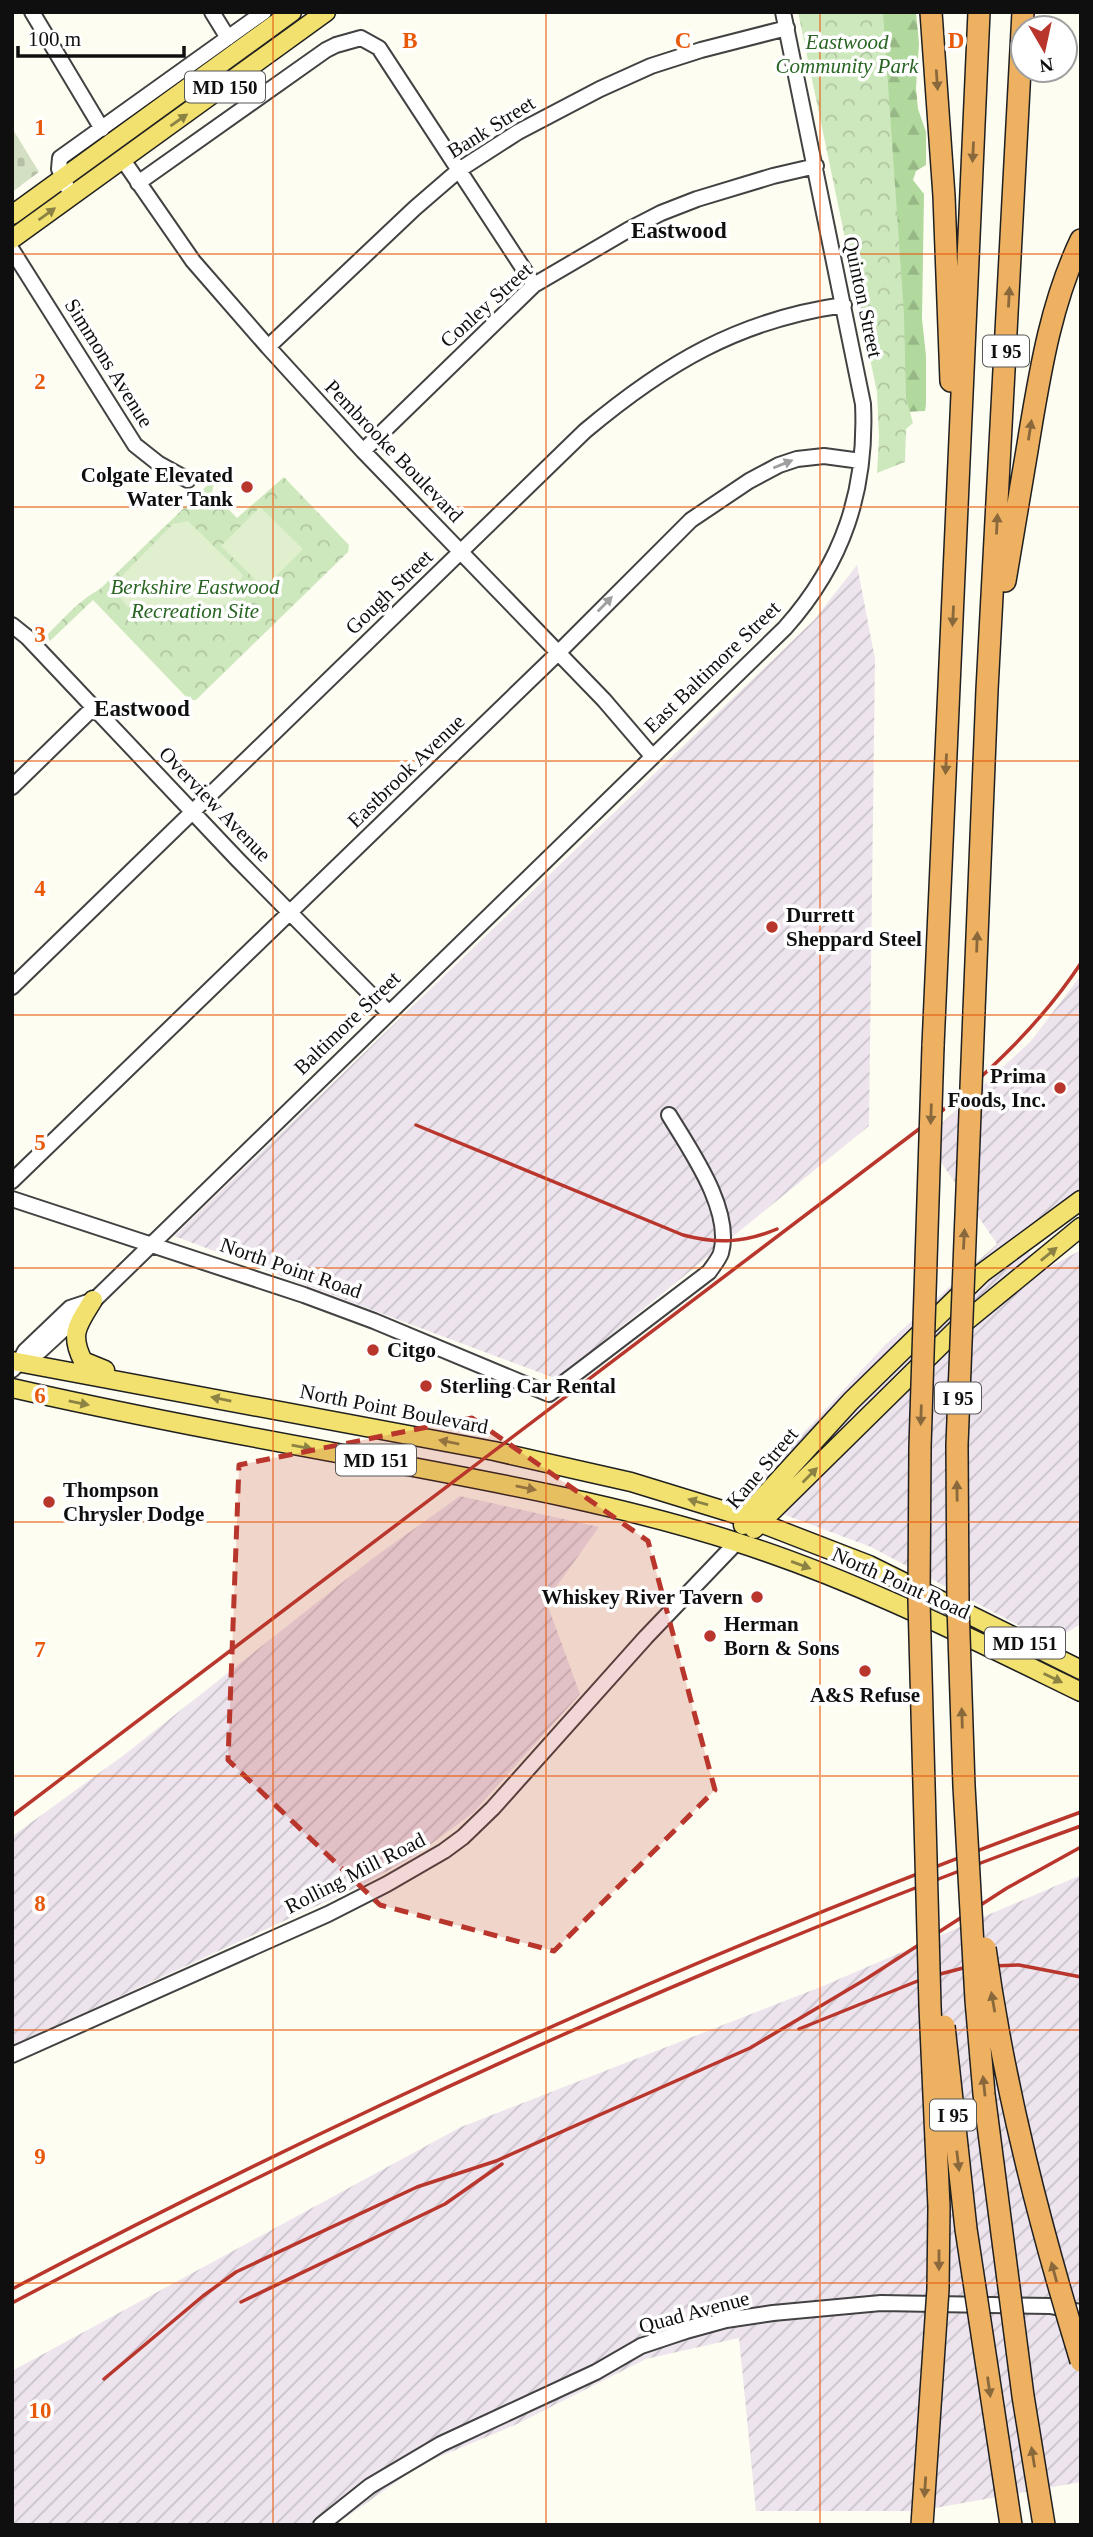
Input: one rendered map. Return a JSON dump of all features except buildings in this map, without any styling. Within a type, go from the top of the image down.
[{"type":"highway","points":[[931,12],[945,222],[956,548]]},
{"type":"highway","name":"I 95","points":[[978,12],[933,1046],[920,1447],[919,1601],[922,1702],[951,2099],[968,2242],[1011,2525]]},
{"type":"highway","name":"I 95","points":[[1023,12],[987,690],[957,1445],[958,1605],[964,1786],[984,2094],[1023,2396],[1044,2525]]},
{"type":"highway","points":[[987,690],[1044,351],[1059,292],[1081,240]]},
{"type":"highway","points":[[922,1702],[930,2006],[939,2207],[938,2289],[922,2525]]},
{"type":"highway","points":[[964,1786],[992,1998],[1010,2091],[1056,2279],[1081,2361]]},
{"type":"main road","name":"MD 150","points":[[12,215],[62,179],[107,136],[292,12]]},
{"type":"main road","name":"MD 150","points":[[12,239],[326,12]]},
{"type":"main road","points":[[107,136],[123,160]]},
{"type":"main road","name":"Kane Street","points":[[737,1542],[852,1401],[982,1273],[1081,1200]]},
{"type":"main road","name":"Kane Street","points":[[754,1520],[959,1327],[1081,1227]]},
{"type":"main road","points":[[93,1300],[75,1334],[75,1344],[83,1361],[152,1385]]},
{"type":"main road","name":"North Point Boulevard","points":[[15,1364],[152,1385],[558,1464],[631,1482],[754,1520]]},
{"type":"main road","name":"MD 151","points":[[12,1388],[259,1439],[550,1493],[637,1513],[737,1542]]},
{"type":"main road","name":"North Point Road","points":[[754,1520],[869,1565],[1081,1670]]},
{"type":"main road","name":"North Point Road","points":[[737,1542],[870,1590],[1081,1692]]},
{"type":"main road","points":[[905,1607],[914,1588]]},
{"type":"street","points":[[32,12],[107,136],[264,12]]},
{"type":"street","points":[[212,12],[228,38]]},
{"type":"street","name":"Quinton Street","points":[[783,12],[863,404],[862,461],[857,491],[838,551],[816,585]]},
{"type":"street","name":"Bank Street","points":[[268,347],[459,170],[518,132],[651,66],[787,28]]},
{"type":"street","points":[[138,183],[326,50],[361,38],[379,48],[534,285]]},
{"type":"street","name":"Pembrooke Boulevard","points":[[123,160],[193,261],[268,347],[363,451],[604,700],[652,756]]},
{"type":"street","name":"Conley Street","points":[[363,451],[534,285],[628,230],[661,214],[697,199],[816,166]]},
{"type":"street","points":[[62,179],[73,195]]},
{"type":"street","name":"Simmons Avenue","points":[[12,250],[135,445],[159,464],[188,480]]},
{"type":"street","name":"Gough Street","points":[[12,987],[585,431],[641,386],[706,347],[762,323],[844,305]]},
{"type":"street","name":"Eastbrook Avenue","points":[[12,1181],[558,653],[691,520],[749,481],[797,458],[832,456],[862,461]]},
{"type":"street","name":"East Baltimore Street","points":[[632,775],[785,628],[816,585]]},
{"type":"street","name":"Overview Avenue","points":[[12,625],[27,637],[388,1012]]},
{"type":"street","points":[[12,787],[93,708]]},
{"type":"street","name":"Baltimore Street","points":[[15,1364],[40,1351],[632,775]]},
{"type":"street","name":"North Point Road","points":[[12,1199],[363,1317],[549,1394],[709,1272],[721,1255],[720,1221],[709,1181],[669,1115]]},
{"type":"street","name":"Rolling Mill Road","points":[[12,2055],[328,1914],[444,1851],[493,1808],[646,1637],[737,1542]]},
{"type":"street","name":"Quad Avenue","points":[[321,2525],[370,2486],[441,2444],[596,2372],[640,2346],[686,2331],[726,2320],[772,2313],[881,2303],[1050,2306],[1081,2312]]},
{"type":"highlighted area","points":[[472,1418],[648,1541],[715,1790],[554,1951],[380,1905],[228,1760],[239,1465]]},
{"type":"shaded area","points":[[857,565],[875,659],[869,1126],[557,1379],[174,1236],[814,620]]},
{"type":"shaded area","points":[[1081,975],[1081,1192],[1018,1238],[1042,1271],[1081,1250],[1081,1624],[1050,1642],[871,1547],[788,1516],[742,1493],[812,1424],[884,1346],[997,1244],[925,1139],[1031,1041]]},
{"type":"shaded area","points":[[460,1496],[599,1527],[546,1601],[580,1694],[473,1813],[416,1855],[362,1885],[12,2046],[12,1830],[14,1835],[124,1755],[372,1559]]},
{"type":"shaded area","points":[[1081,1875],[1081,2482],[918,2511],[756,2511],[739,2338],[646,2359],[517,2424],[422,2464],[335,2525],[12,2525],[12,2371],[461,2127],[823,1986]]},
{"type":"green space","name":"Eastwood Community Park","points":[[798,12],[883,12],[904,314],[906,398],[913,423],[906,429],[905,462],[877,473],[877,392]]},
{"type":"green space","points":[[868,12],[916,12],[919,43],[916,88],[918,109],[926,132],[926,165],[916,171],[913,180],[924,194],[922,319],[926,356],[925,411],[904,412]]},
{"type":"green space","points":[[12,128],[39,172],[12,192]]},
{"type":"green space","name":"Berkshire Eastwood Recreation Site","points":[[284,477],[349,545],[348,552],[196,700],[189,700],[93,600],[50,641],[47,635],[66,616],[85,598],[100,589],[215,478],[212,492],[237,518]]},
{"type":"green space","points":[[260,507],[303,549],[264,588],[221,546]]},
{"type":"green space","points":[[188,521],[243,575],[232,600],[199,621],[177,623],[128,607],[111,587],[173,524]]},
{"type":"railway","points":[[12,1816],[931,1120],[1012,1048],[1048,1007],[1081,963]]},
{"type":"railway","points":[[416,1125],[683,1235],[730,1241],[777,1229]]},
{"type":"railway","points":[[12,2289],[273,2157],[539,2032],[808,1917],[1081,1812]]},
{"type":"railway","points":[[12,2303],[273,2170],[538,2046],[808,1931],[1081,1826]]},
{"type":"railway","points":[[104,2379],[203,2296],[236,2272],[417,2187],[496,2161],[750,2048],[866,1979],[1007,1888],[1081,1847]]},
{"type":"railway","points":[[799,2029],[925,1978],[967,1967],[1019,1965],[1081,1977]]},
{"type":"railway","points":[[241,2302],[445,2204],[502,2164]]},
{"type":"place","name":"Colgate Elevated Water Tank","points":[[247,487]]},
{"type":"place","name":"Durrett Sheppard Steel","points":[[772,927]]},
{"type":"place","name":"Prima Foods, Inc.","points":[[1060,1088]]},
{"type":"place","name":"Citgo","points":[[373,1350]]},
{"type":"place","name":"Sterling Car Rental","points":[[426,1386]]},
{"type":"place","name":"Thompson Chrysler Dodge","points":[[49,1502]]},
{"type":"place","name":"Whiskey River Tavern","points":[[757,1597]]},
{"type":"place","name":"Herman Born & Sons","points":[[710,1636]]},
{"type":"place","name":"A&S Refuse","points":[[865,1671]]},
{"type":"district","name":"Eastwood","points":[[679,230]]},
{"type":"district","name":"Eastwood","points":[[142,708]]}]
